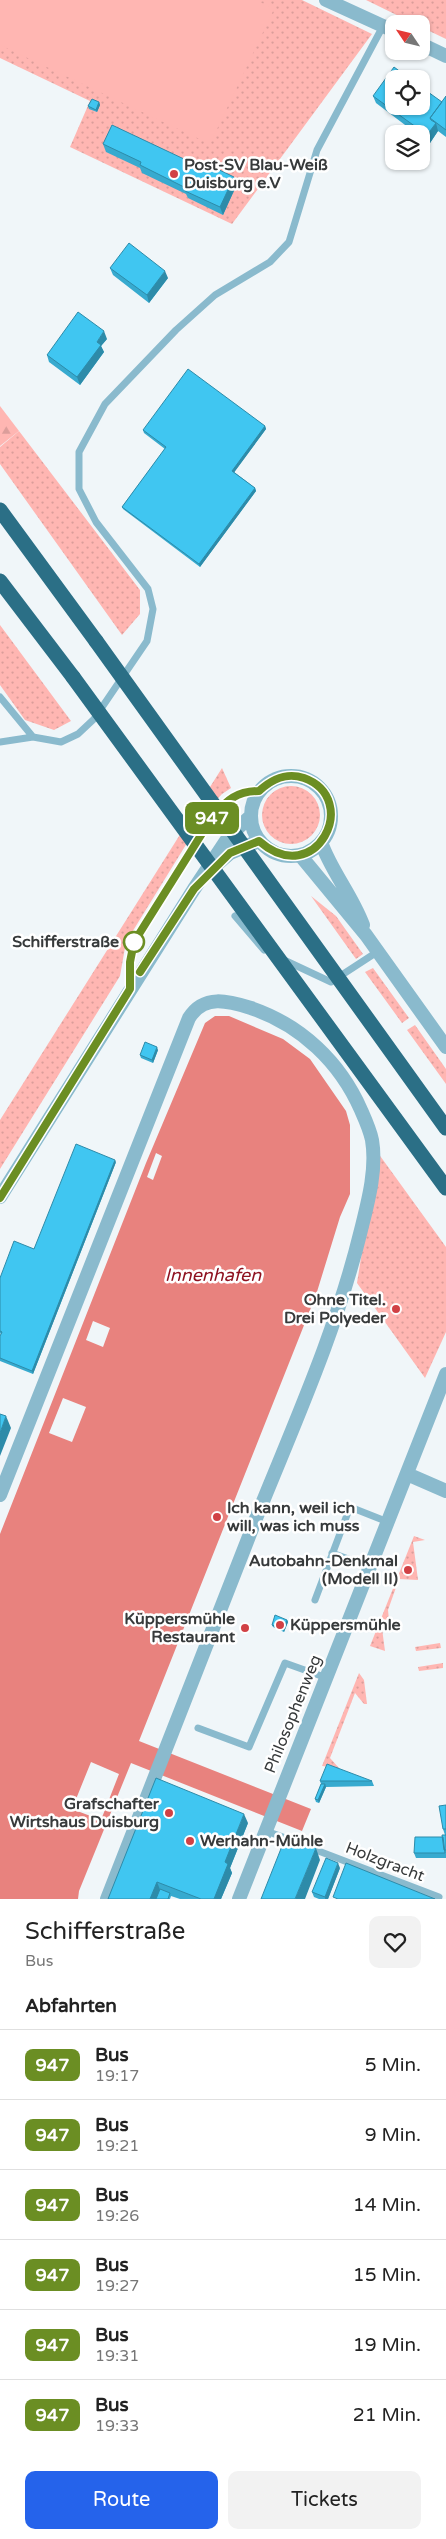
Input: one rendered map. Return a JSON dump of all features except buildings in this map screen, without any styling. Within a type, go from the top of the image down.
[{"type":"highway","points":[[0,510],[446,1128]]},
{"type":"highway","points":[[0,581],[73,677],[446,1188]]},
{"type":"street","points":[[326,0],[385,27]]},
{"type":"street","points":[[430,48],[446,56]]},
{"type":"street","points":[[297,776],[312,781],[323,791],[330,805],[331,820],[329,830],[322,842],[312,850],[300,855],[284,856],[270,850],[259,841],[253,829],[251,816],[253,803],[259,791],[268,783],[281,777],[297,776]]},
{"type":"street","points":[[0,1198],[194,889],[230,835],[251,816]]},
{"type":"street","points":[[194,889],[230,853],[259,841]]},
{"type":"street","points":[[322,842],[327,859],[345,888],[366,935]]},
{"type":"street","points":[[300,855],[366,935],[446,1047]]},
{"type":"street","points":[[0,1495],[189,1018],[199,1006],[207,1002],[229,1002],[266,1013],[289,1025],[320,1049],[338,1069],[354,1095],[372,1139],[373,1162],[368,1202],[338,1313],[107,1899]]},
{"type":"street","name":"Philosophenweg","points":[[239,1899],[446,1374]]},
{"type":"street","points":[[407,1474],[446,1491]]},
{"type":"lane","points":[[0,742],[33,737],[61,742],[78,734],[94,719],[147,641],[153,609],[148,589],[96,522],[80,489],[79,452],[105,404],[176,330],[215,295],[270,262],[289,242],[317,150],[385,36]]},
{"type":"lane","points":[[0,697],[33,737]]},
{"type":"lane","points":[[130,989],[130,962],[134,942],[213,816],[226,801],[236,794],[246,791],[259,791]]},
{"type":"lane","points":[[235,916],[264,951],[331,982],[377,952]]},
{"type":"lane","points":[[315,1600],[350,1507],[388,1522]]},
{"type":"lane","points":[[332,1553],[370,1567]]},
{"type":"lane","points":[[198,1728],[249,1747],[285,1663],[327,1678]]},
{"type":"lane","name":"Holzgracht","points":[[267,1827],[336,1861],[439,1897]]},
{"type":"green space","points":[[0,0],[302,0],[372,34],[232,224],[70,147],[90,101],[0,58]]},
{"type":"green space","points":[[0,0],[256,0],[274,9],[210,144],[0,45]]},
{"type":"green space","points":[[366,0],[446,0],[446,39],[430,31],[430,15],[397,15]]},
{"type":"green space","points":[[0,406],[19,431],[0,446]]},
{"type":"green space","points":[[19,431],[140,590],[140,614],[122,635],[0,464],[0,447]]},
{"type":"green space","points":[[0,625],[71,721],[54,730],[25,720],[0,685]]},
{"type":"green space","points":[[222,768],[231,788],[222,794],[208,809],[126,942],[120,976],[0,1169],[0,1120]]},
{"type":"green space","points":[[291,786],[302,788],[315,799],[320,815],[318,826],[307,839],[291,844],[280,842],[267,831],[262,815],[264,804],[275,791]]},
{"type":"green space","points":[[311,896],[336,916],[363,954],[356,959]]},
{"type":"green space","points":[[373,968],[409,1018],[402,1023],[365,972]]},
{"type":"green space","points":[[415,1025],[446,1069],[446,1084],[407,1030]]},
{"type":"green space","points":[[378,1153],[446,1247],[446,1332],[425,1378],[357,1283]]},
{"type":"green space","points":[[414,1536],[425,1540],[413,1542],[418,1580],[399,1579],[388,1610],[389,1620],[381,1621],[385,1651],[370,1646]]},
{"type":"green space","points":[[440,1643],[441,1648],[416,1651],[415,1647]]},
{"type":"green space","points":[[443,1663],[443,1668],[419,1671],[418,1667]]},
{"type":"green space","points":[[359,1673],[364,1680],[367,1704],[364,1704],[355,1693],[330,1758],[339,1768],[322,1766]]},
{"type":"water","name":"Innenhafen","points":[[215,1016],[229,1016],[283,1039],[310,1059],[346,1111],[350,1125],[350,1194],[340,1217],[316,1295],[139,1741],[311,1809],[302,1831],[131,1763],[79,1891],[78,1899],[0,1899],[0,1534],[146,1163],[205,1023]]},
{"type":"pier","points":[[156,1153],[162,1156],[153,1180],[147,1177]]},
{"type":"pier","points":[[93,1321],[110,1328],[103,1347],[86,1340]]},
{"type":"pier","points":[[63,1398],[86,1407],[72,1442],[49,1433]]},
{"type":"pier","points":[[91,1762],[119,1774],[101,1820],[72,1809]]},
{"type":"bus line","name":"947","points":[[0,1198],[130,989],[130,962],[134,942],[213,816],[226,801],[236,794],[246,791],[259,791],[268,783],[281,777],[297,776],[312,781],[323,791],[330,805],[331,820],[329,830],[322,842],[312,850],[300,855],[284,856],[270,850],[259,841],[230,853],[217,863],[194,889],[140,972]]},
{"type":"place","name":"Post-SV Blau-Weiß Duisburg e.V","points":[[174,174]]},
{"type":"place","name":"Schifferstraße","points":[[134,942]]},
{"type":"place","name":"Ohne Titel. Drei Polyeder","points":[[396,1309]]},
{"type":"place","name":"Ich kann, weil ich will, was ich muss","points":[[217,1517]]},
{"type":"place","name":"Autobahn-Denkmal (Modell II)","points":[[408,1570]]},
{"type":"place","name":"Küppersmühle","points":[[280,1625]]},
{"type":"place","name":"Küppersmühle Restaurant","points":[[245,1628]]},
{"type":"place","name":"Grafschafter Wirtshaus Duisburg","points":[[169,1813]]},
{"type":"place","name":"Werhahn-Mühle","points":[[190,1841]]}]
